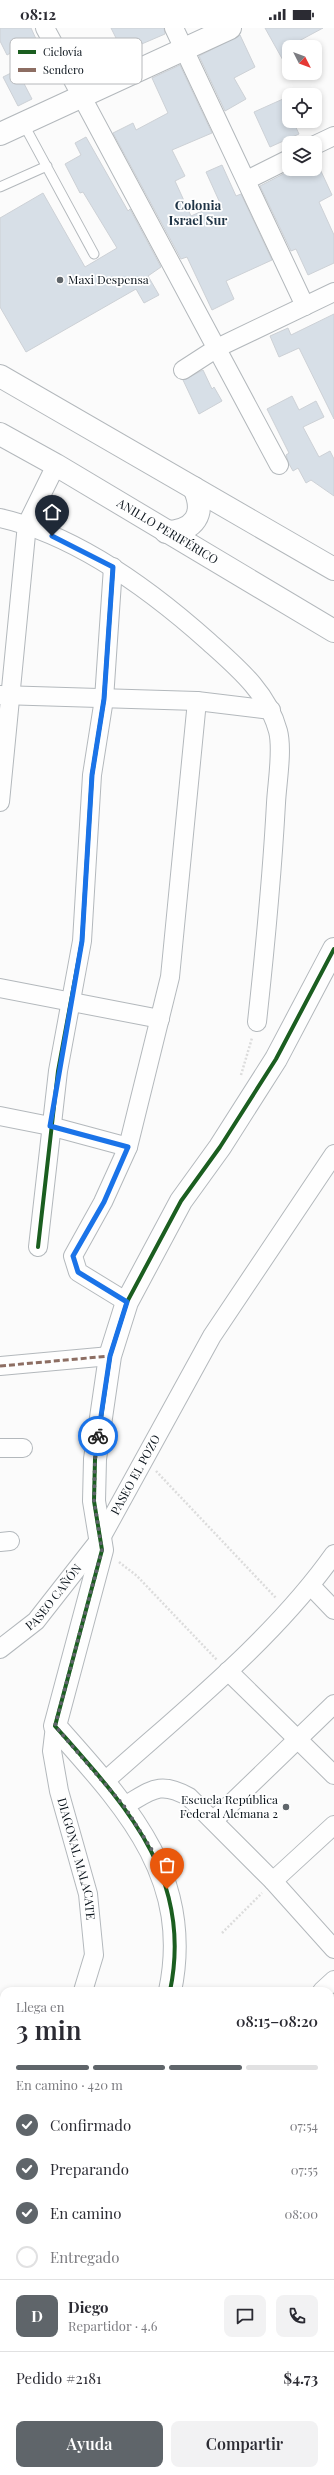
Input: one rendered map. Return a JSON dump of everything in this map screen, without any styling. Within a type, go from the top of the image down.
[{"type":"main road","points":[[142,69],[230,28]]},
{"type":"main road","points":[[0,134],[109,84]]},
{"type":"main road","points":[[0,376],[334,569]]},
{"type":"main road","name":"ANILLO PERIFÉRICO","points":[[0,434],[56,465],[334,631]]},
{"type":"main road","points":[[166,532],[180,532],[191,525],[199,514],[199,500],[194,488]]},
{"type":"main road","points":[[102,1544],[94,1501],[95,1459],[110,1356],[127,1302],[181,1201],[220,1147],[276,1059],[334,948]]},
{"type":"main road","name":"PASEO EL POZO","points":[[55,1726],[102,1544]]},
{"type":"main road","points":[[55,1726],[124,1806],[152,1850],[167,1889],[175,1938],[174,1969],[171,1987]]},
{"type":"street","points":[[45,28],[50,38]]},
{"type":"street","points":[[174,28],[183,50],[247,180],[305,306]]},
{"type":"street","points":[[74,84],[279,465]]},
{"type":"street","points":[[322,142],[334,136]]},
{"type":"street","points":[[247,180],[282,162]]},
{"type":"street","points":[[183,370],[217,348],[334,292]]},
{"type":"street","points":[[0,802],[5,696],[27,524],[56,465]]},
{"type":"street","points":[[0,518],[27,524],[113,567],[174,610],[248,676],[271,710],[279,733],[279,761],[271,886],[257,1022]]},
{"type":"street","points":[[38,1248],[50,1126],[82,941],[92,775],[104,699],[113,567]]},
{"type":"street","points":[[5,696],[197,701],[271,710]]},
{"type":"street","points":[[127,1302],[78,1272],[73,1256],[104,1202],[128,1147],[170,977],[197,701]]},
{"type":"street","points":[[0,988],[160,1019]]},
{"type":"street","points":[[0,1116],[50,1126],[128,1147]]},
{"type":"street","name":"PASEO EL POZO","points":[[102,1544],[212,1336],[334,1154]]},
{"type":"street","points":[[0,1366],[110,1356]]},
{"type":"street","points":[[0,1448],[23,1448]]},
{"type":"street","name":"PASEO CAÑÓN","points":[[0,1649],[36,1621],[102,1544]]},
{"type":"street","points":[[104,1782],[228,1671],[311,1586],[334,1554]]},
{"type":"street","points":[[311,1586],[334,1610]]},
{"type":"street","points":[[228,1671],[296,1740],[334,1775]]},
{"type":"street","points":[[214,1820],[334,1704]]},
{"type":"street","name":"DIAGONAL MALACATE","points":[[55,1726],[52,1751],[59,1791],[88,1894],[94,1955],[84,1987]]},
{"type":"street","points":[[124,1806],[158,1787],[176,1789],[188,1796],[214,1820],[273,1881],[334,1949]]},
{"type":"street","points":[[273,1881],[334,1825]]},
{"type":"street","points":[[326,1987],[334,1980]]},
{"type":"lane","points":[[23,123],[94,254]]},
{"type":"lane","points":[[0,187],[47,166]]},
{"type":"path","points":[[146,1460],[287,1610]]},
{"type":"path","points":[[102,1544],[137,1576],[228,1671]]},
{"type":"path","points":[[222,1933],[273,1881]]},
{"type":"building","points":[[0,28],[31,28],[36,38],[10,38],[10,53],[7,55],[0,41]]},
{"type":"building","points":[[111,28],[164,28],[165,34],[142,44],[142,38],[116,38]]},
{"type":"building","points":[[265,28],[323,28],[301,40],[282,40],[282,58]]},
{"type":"building","points":[[240,35],[255,67],[234,78],[246,99],[225,111],[199,56]]},
{"type":"building","points":[[180,65],[212,133],[172,150],[185,176],[175,181],[191,216],[220,203],[206,172],[222,165],[236,196],[241,194],[272,260],[226,281],[234,299],[212,310],[187,257],[181,259],[113,133],[133,123],[136,130],[168,113],[152,78]]},
{"type":"building","points":[[10,74],[10,84],[24,84],[32,99],[18,106],[3,77]]},
{"type":"building","points":[[282,99],[282,128],[296,128],[299,134],[295,136],[282,136],[282,142],[270,147],[254,112]]},
{"type":"building","name":"Maxi Despensa","points":[[86,137],[128,211],[130,209],[161,267],[148,276],[159,295],[144,303],[136,289],[26,352],[0,307],[0,218],[43,193],[85,267],[117,248],[83,192],[80,193],[65,164],[81,155],[75,143]]},
{"type":"building","points":[[322,173],[332,195],[319,202],[334,235],[334,263],[308,275],[296,249],[291,251],[260,186],[282,175],[282,176],[322,176]]},
{"type":"building","points":[[334,314],[334,419],[299,348],[279,357],[270,336],[288,328],[291,335]]},
{"type":"building","points":[[203,370],[212,389],[214,387],[222,401],[199,414],[183,380]]},
{"type":"building","points":[[292,396],[299,410],[316,401],[324,417],[303,427],[319,457],[330,451],[334,459],[334,496],[311,480],[306,483],[298,468],[293,471],[289,464],[286,455],[289,453],[267,409]]},
{"type":"marked path","points":[[0,1366],[110,1356]]},
{"type":"cycle path","points":[[38,1247],[58,1071],[82,941],[92,775],[104,699],[113,567]]},
{"type":"cycle path","points":[[170,1987],[175,1950],[172,1912],[163,1877],[148,1845],[128,1814],[106,1785],[55,1726],[102,1550],[94,1501],[95,1459],[110,1356],[127,1302],[181,1201],[220,1147],[276,1059],[334,949]]},
{"type":"way so far","points":[[98,1436],[95,1459],[94,1501],[102,1550],[55,1726],[124,1806],[152,1850],[167,1889]]},
{"type":"place","name":"Maxi Despensa","points":[[60,280]]},
{"type":"place","name":"Escuela República Federal Alemana 2","points":[[286,1807]]},
{"type":"district","name":"Colonia Israel Sur","points":[[198,212]]},
{"type":"route","points":[[52,536],[113,567],[104,699],[92,775],[82,941],[58,1071],[50,1126],[128,1147],[104,1202],[73,1256],[78,1272],[87,1279],[127,1302],[110,1356],[98,1436]]}]
